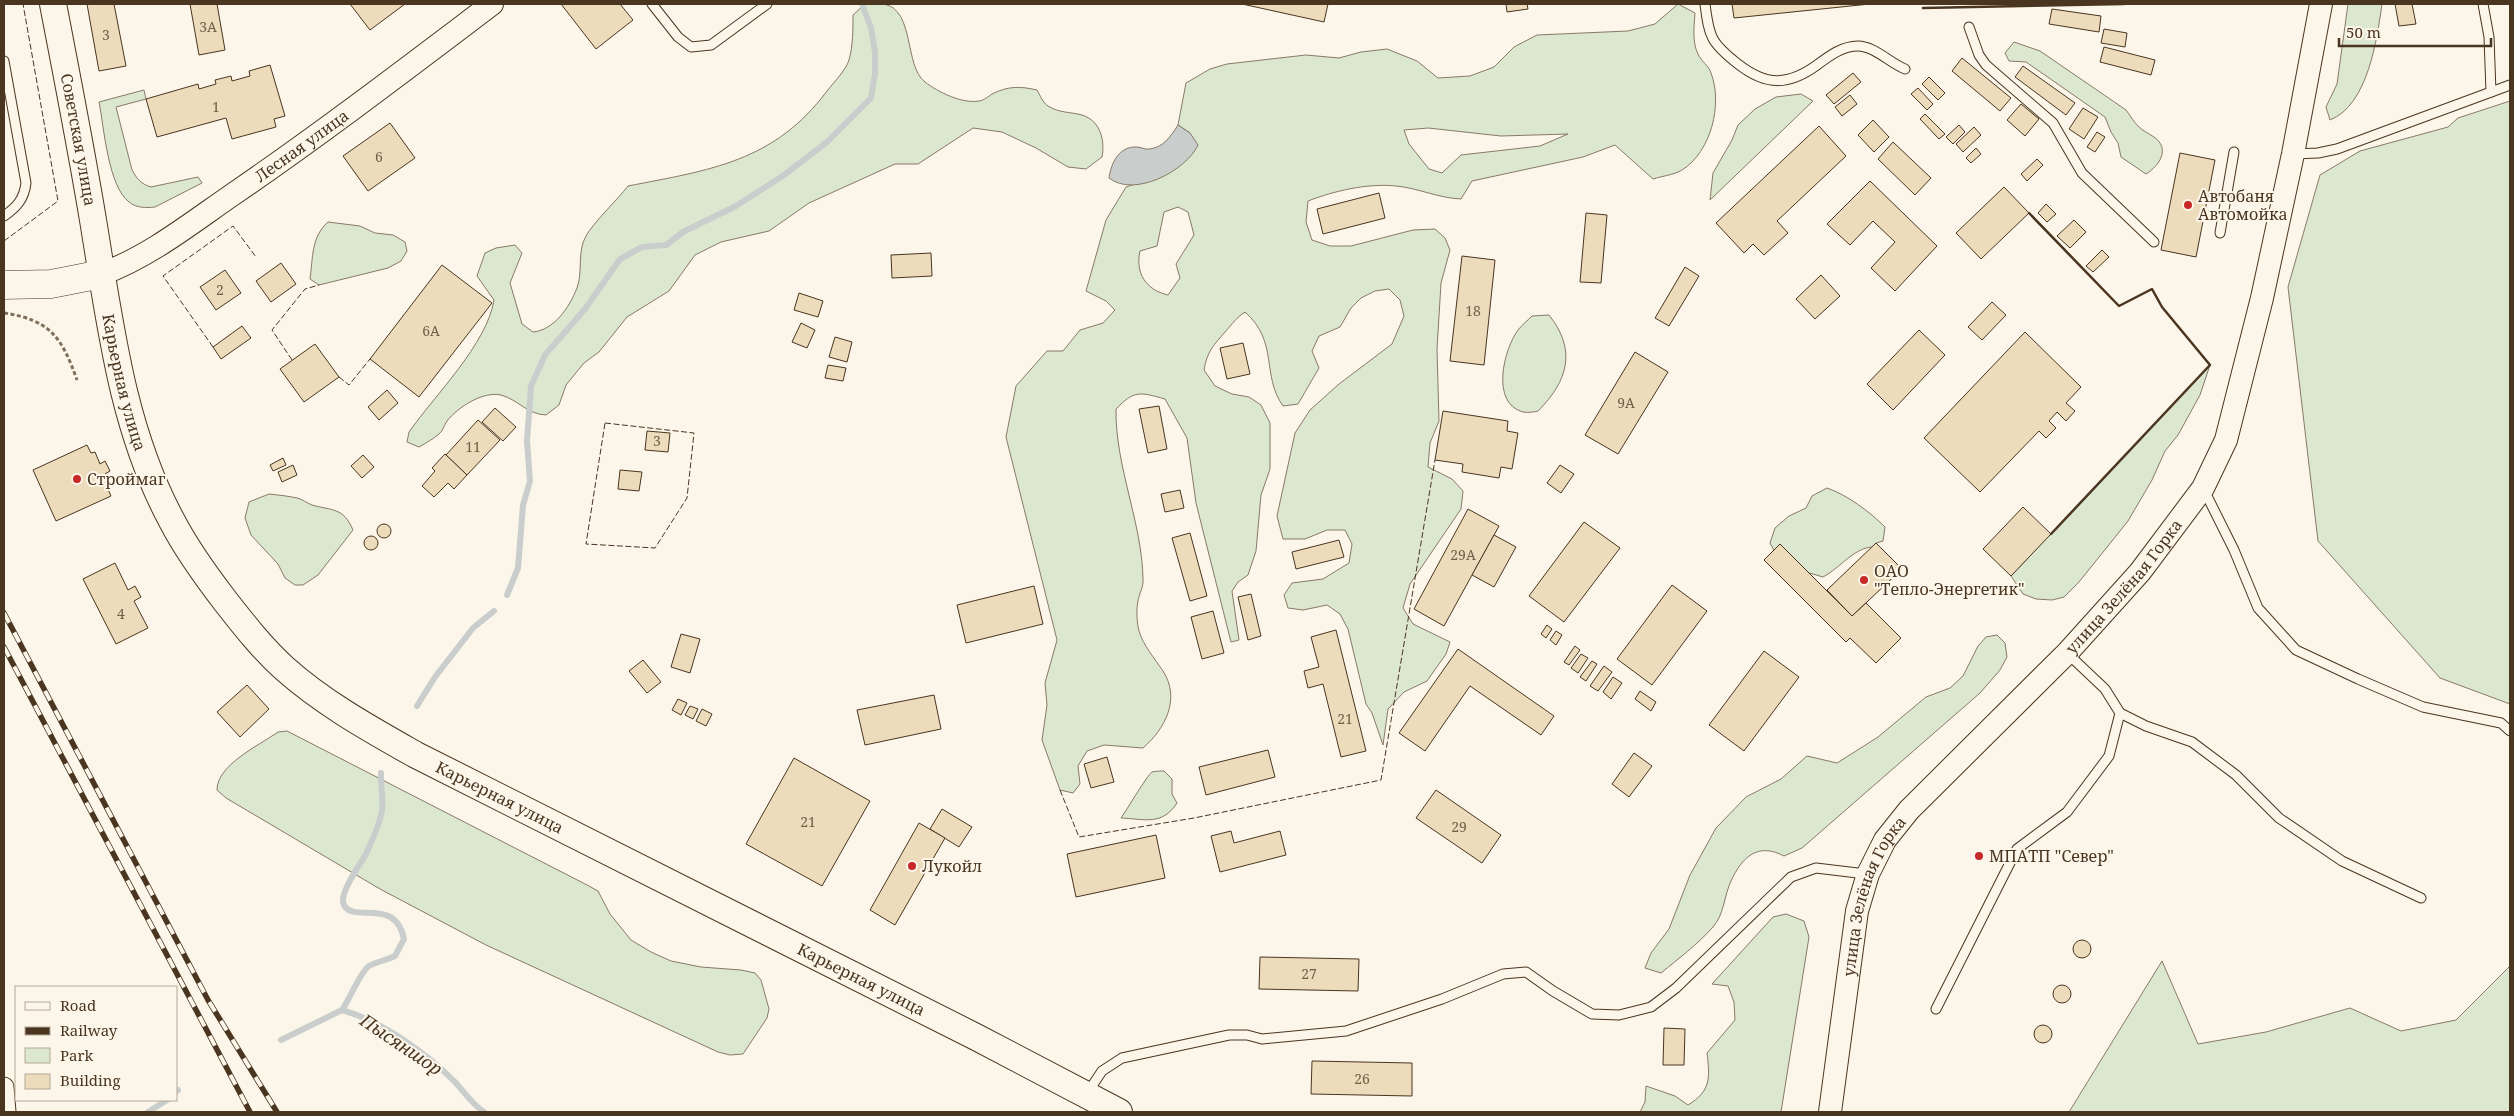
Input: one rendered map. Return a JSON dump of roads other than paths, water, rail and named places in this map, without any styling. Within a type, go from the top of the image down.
[{"type":"main road","name":"Советская улица","points":[[53,4],[102,274]]},
{"type":"main road","points":[[4,285],[51,284],[102,274]]},
{"type":"main road","name":"Карьерная улица","points":[[102,274],[128,409],[148,470],[165,507],[185,544],[211,583],[258,641],[296,679],[354,719],[416,755],[1120,1112]]},
{"type":"street","name":"Лесная улица","points":[[102,274],[140,257],[342,119],[492,4]]},
{"type":"street","name":"улица Зелёная Горка","points":[[1830,1112],[1857,911],[1868,874],[1885,840],[1909,810],[2067,653],[2140,572],[2203,488],[2226,440],[2237,403],[2293,154],[2322,4]]},
{"type":"street","points":[[4,1087],[6,1109]]},
{"type":"lane","points":[[652,4],[678,37],[691,47],[711,45],[767,4]]},
{"type":"lane","points":[[1704,4],[1708,30],[1716,47],[1753,76],[1774,82],[1793,77],[1812,68],[1835,51],[1858,46],[1875,51],[1892,64],[1905,69]]},
{"type":"lane","points":[[2483,4],[2489,37],[2491,92]]},
{"type":"lane","points":[[1969,27],[1979,55],[1986,65],[2053,123],[2082,173],[2154,242]]},
{"type":"lane","points":[[4,61],[26,183],[21,200],[15,208],[4,216]]},
{"type":"lane","points":[[2293,154],[2318,153],[2337,149],[2510,85]]},
{"type":"lane","points":[[2220,233],[2234,152]]},
{"type":"lane","points":[[2203,488],[2234,550],[2258,608],[2296,650],[2358,680],[2424,707],[2501,723],[2510,731]]},
{"type":"lane","points":[[2067,653],[2105,689],[2120,713],[2146,726],[2192,742],[2236,775],[2279,818],[2342,861],[2421,898]]},
{"type":"lane","points":[[1936,1009],[2017,849],[2067,812],[2109,756],[2120,713]]},
{"type":"lane","points":[[1086,1094],[1102,1070],[1122,1058],[1229,1035],[1247,1035],[1262,1039],[1346,1031],[1442,999],[1503,974],[1526,972],[1553,991],[1592,1014],[1619,1015],[1651,1006],[1676,988],[1791,877],[1816,868],[1838,869],[1868,874]]},
{"type":"waterway","points":[[507,595],[518,568],[523,505],[530,481],[527,441],[531,386],[545,355],[585,309],[620,259],[642,247],[666,245],[683,232],[736,206],[784,175],[827,142],[871,98],[875,74],[875,52],[871,28],[862,4]]},
{"type":"waterway","points":[[417,706],[435,677],[473,628],[494,611]]},
{"type":"waterway","points":[[342,1010],[366,969],[369,966],[395,956],[404,939],[399,926],[392,918],[384,914],[349,910],[344,905],[343,900],[347,887],[366,854],[379,822],[382,811],[381,773]]},
{"type":"waterway","name":"Пысяншор","points":[[281,1040],[342,1010],[357,1015],[388,1030],[417,1049],[455,1082],[472,1102],[484,1112]]},
{"type":"waterway","name":"Пысяншор","points":[[148,1112],[165,1101]]},
{"type":"railway","points":[[4,613],[208,1000],[277,1112]]},
{"type":"railway","points":[[4,647],[250,1112]]},
{"type":"place","name":"Автобаня Автомойка","points":[[2188,205]]},
{"type":"place","name":"Строймаг","points":[[77,479]]},
{"type":"place","name":"ОАО \"Тепло-Энергетик\"","points":[[1864,580]]},
{"type":"place","name":"МПАТП \"Север\"","points":[[1979,856]]},
{"type":"place","name":"Лукойл","points":[[912,866]]}]
